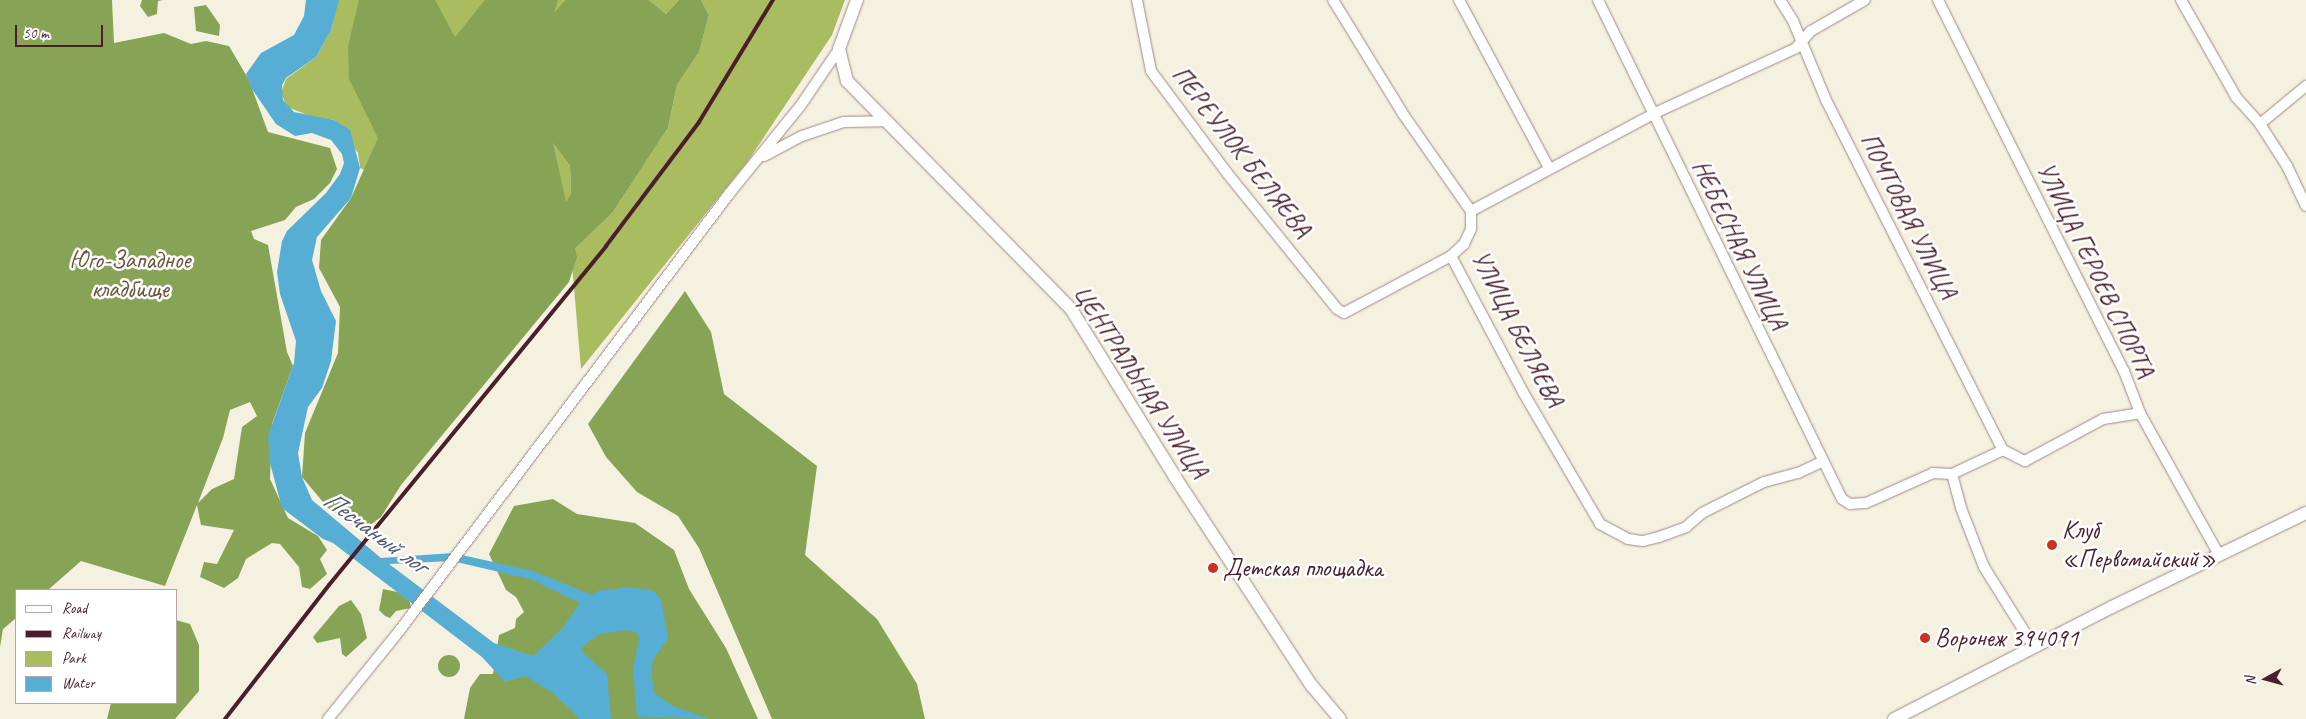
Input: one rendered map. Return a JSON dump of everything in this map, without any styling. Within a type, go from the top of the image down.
[{"type":"street","points":[[328,719],[400,630],[728,194],[760,158],[839,49],[857,0]]},
{"type":"street","name":"ПЕРЕУЛОК БЕЛЯЕВА","points":[[1137,0],[1151,70],[1227,173],[1336,309],[1344,313],[1451,256]]},
{"type":"street","points":[[1333,0],[1404,114],[1471,211],[1548,168],[1655,113],[1742,75],[1796,48],[1811,32],[1865,0]]},
{"type":"street","points":[[1459,0],[1548,168]]},
{"type":"street","name":"НЕБЕСНАЯ УЛИЦА","points":[[1598,0],[1655,113],[1663,136],[1836,492],[1850,504],[1866,503],[1933,473],[1952,474]]},
{"type":"street","name":"ПОЧТОВАЯ УЛИЦА","points":[[1780,0],[1802,41],[1826,100],[2003,450]]},
{"type":"street","name":"УЛИЦА ГЕРОЕВ СПОРТА","points":[[1938,0],[2124,371],[2140,413],[2219,556]]},
{"type":"street","points":[[2181,0],[2236,97],[2260,124],[2287,166],[2306,206]]},
{"type":"street","name":"ЦЕНТРАЛЬНАЯ УЛИЦА","points":[[839,49],[847,81],[883,122],[992,226],[1070,309],[1312,686],[1340,719]]},
{"type":"street","points":[[2260,124],[2306,86]]},
{"type":"street","points":[[760,158],[802,136],[844,122],[883,122]]},
{"type":"street","name":"УЛИЦА БЕЛЯЕВА","points":[[1471,211],[1468,236],[1451,256],[1592,515],[1612,533],[1628,539],[1643,541],[1677,530],[1702,513],[1764,482],[1798,473],[1822,462]]},
{"type":"street","points":[[2034,648],[1984,567],[1960,508],[1952,474],[2003,450],[2025,461],[2102,419],[2140,413]]},
{"type":"street","points":[[1894,719],[2306,513]]},
{"type":"green space","name":"Юго-Западное кладбище","points":[[0,0],[112,0],[114,43],[164,33],[191,44],[206,41],[229,46],[249,80],[268,132],[330,148],[337,169],[330,183],[314,199],[296,207],[285,220],[251,231],[254,239],[268,245],[287,352],[293,366],[272,424],[270,479],[288,518],[318,536],[327,550],[320,559],[327,574],[310,589],[302,587],[299,567],[280,544],[272,543],[246,559],[238,578],[224,588],[200,577],[204,562],[217,564],[234,530],[201,525],[197,505],[165,586],[81,561],[49,589],[15,589],[15,619],[3,629],[0,647]],"holes":[[[250,402],[257,416],[242,427],[234,479],[212,489],[198,503],[223,438],[230,410]]]},
{"type":"green space","points":[[142,0],[163,0],[158,1],[157,14],[148,17],[140,6]]},
{"type":"green space","points":[[338,0],[565,0],[539,32],[548,136],[570,166],[571,194],[551,248],[360,168],[358,153],[334,120],[310,116],[287,107],[281,93],[286,79],[316,57],[331,30]]},
{"type":"green space","points":[[359,0],[435,0],[455,37],[485,0],[558,0],[554,13],[565,0],[649,0],[666,14],[679,0],[701,0],[709,15],[699,52],[677,85],[668,128],[613,212],[575,249],[577,257],[569,282],[401,485],[381,517],[362,531],[328,508],[302,477],[305,433],[338,353],[340,307],[319,268],[321,240],[351,198],[378,138],[349,79],[348,46]],"holes":[[[553,143],[570,166],[571,194],[566,202]]]},
{"type":"green space","points":[[649,0],[679,0],[666,14]]},
{"type":"green space","points":[[701,0],[845,0],[832,35],[748,161],[581,369],[571,253],[613,212],[668,128],[677,85],[699,52],[709,15]]},
{"type":"green space","points":[[206,5],[220,25],[219,36],[196,31],[194,7]]},
{"type":"green space","points":[[685,291],[711,332],[724,394],[817,466],[805,555],[877,619],[917,684],[925,719],[772,719],[699,548],[678,516],[637,492],[606,457],[588,424]]},
{"type":"green space","points":[[553,499],[577,514],[635,523],[674,550],[689,589],[726,648],[758,719],[464,719],[470,688],[480,674],[493,674],[499,635],[515,628],[516,619],[524,612],[516,597],[506,590],[489,554],[514,506]]},
{"type":"green space","points":[[383,589],[402,593],[409,598],[411,608],[396,611],[390,618],[385,616],[379,610]]},
{"type":"green space","points":[[351,600],[361,614],[367,638],[346,657],[342,654],[340,638],[317,643],[313,637],[339,606]]},
{"type":"green space","points":[[178,621],[190,624],[199,645],[199,691],[175,719],[107,719],[111,704],[178,704]]},
{"type":"green space","points":[[449,655],[457,658],[460,666],[457,674],[449,677],[441,674],[438,666],[441,658]]},
{"type":"water","points":[[306,0],[339,0],[331,30],[316,57],[286,78],[282,85],[283,100],[294,112],[334,120],[350,130],[360,168],[351,198],[317,237],[312,260],[321,291],[336,321],[331,361],[322,388],[308,407],[298,453],[302,477],[312,500],[381,558],[453,553],[533,571],[592,595],[598,591],[631,587],[653,591],[661,599],[668,639],[654,658],[651,670],[654,693],[673,706],[709,719],[637,717],[633,669],[639,639],[637,633],[627,630],[600,634],[583,646],[582,652],[607,674],[611,719],[580,719],[553,693],[525,676],[505,682],[482,657],[333,543],[323,539],[282,508],[270,463],[268,436],[294,363],[296,341],[280,294],[277,272],[282,241],[287,231],[326,193],[340,174],[344,163],[342,154],[331,140],[312,133],[295,136],[276,124],[252,89],[246,74],[261,53],[294,35],[304,16]],"holes":[[[452,561],[530,579],[580,603],[562,629],[533,656],[494,643],[389,564]]]},
{"type":"railway","points":[[225,719],[329,585],[606,246],[699,122],[773,0]]},
{"type":"place","name":"Клуб «Первомайский»","points":[[2052,545]]},
{"type":"place","name":"Детская площадка","points":[[1213,568]]},
{"type":"place","name":"Воронеж 394091","points":[[1925,638]]},
{"type":"water label","name":"Песчаный лог","points":[[375,532]]}]
